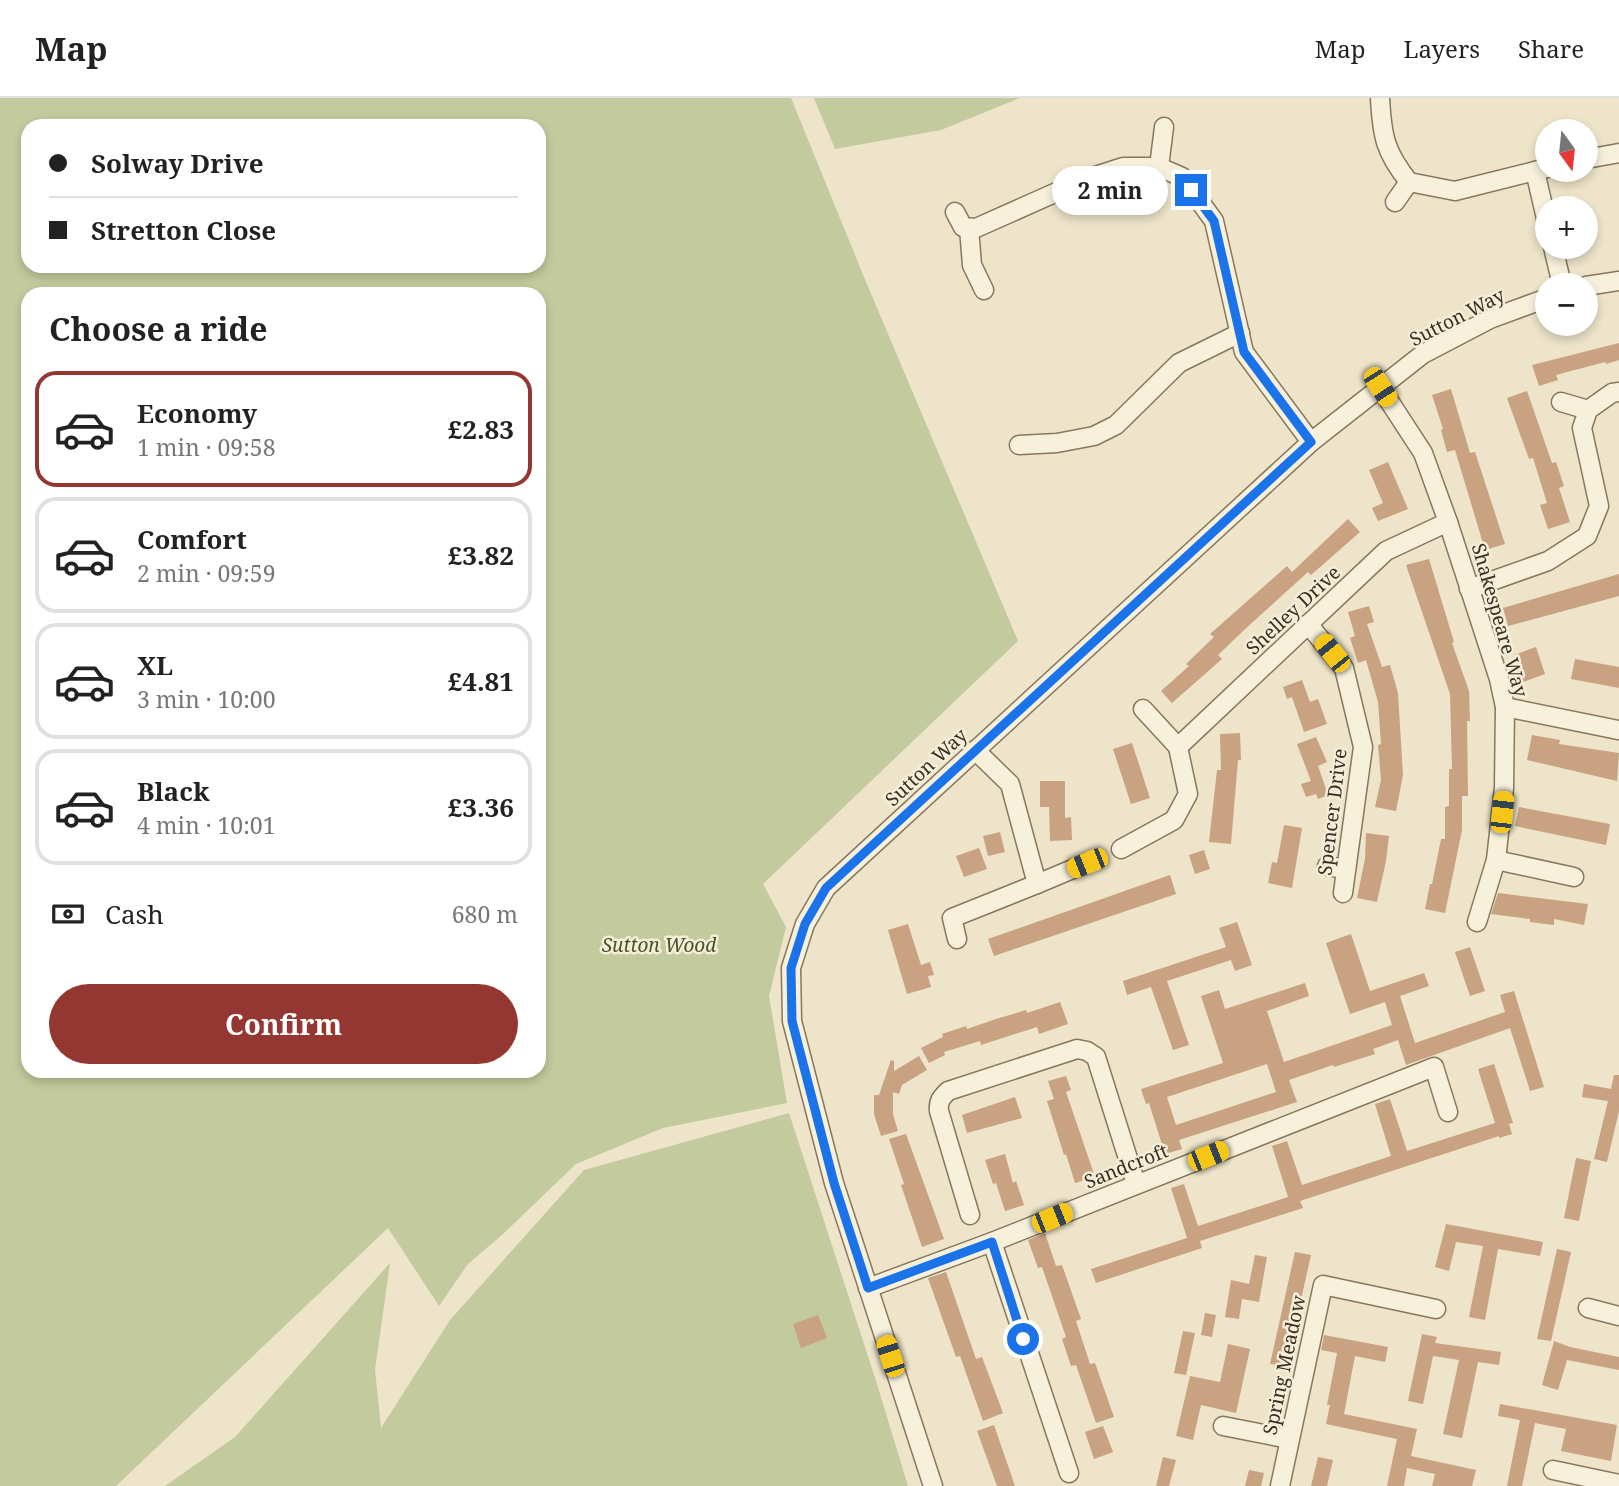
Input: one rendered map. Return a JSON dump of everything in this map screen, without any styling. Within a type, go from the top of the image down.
[{"type":"street","points":[[1380,98],[1382,132],[1393,162],[1409,182],[1455,191],[1535,171]]},
{"type":"street","points":[[1159,167],[1164,127]]},
{"type":"street","points":[[1598,157],[1619,153]]},
{"type":"street","points":[[955,212],[962,227],[976,228],[1086,179],[1123,167],[1159,167],[1182,177],[1214,221],[1244,352],[1311,442]]},
{"type":"street","points":[[1395,202],[1409,182]]},
{"type":"street","points":[[969,228],[972,265],[984,290]]},
{"type":"street","points":[[1598,284],[1619,281]]},
{"type":"street","name":"Sutton Way","points":[[933,1486],[834,1183],[792,1021],[791,968],[805,924],[826,888],[1311,442],[1423,354],[1490,319],[1535,302]]},
{"type":"street","points":[[1036,464],[1028,445],[1094,436],[1116,425],[1179,363],[1240,333]]},
{"type":"street","name":"Shakespeare Way","points":[[1380,387],[1423,453],[1499,679],[1505,707],[1504,788],[1496,860],[1477,922]]},
{"type":"street","points":[[1469,589],[1548,561],[1587,536],[1599,506],[1582,428],[1588,410],[1612,393],[1619,392]]},
{"type":"street","points":[[1561,402],[1588,410]]},
{"type":"street","name":"Shelley Drive","points":[[1178,747],[1386,551],[1448,522]]},
{"type":"street","name":"Spencer Drive","points":[[1308,624],[1344,668],[1363,747],[1343,893]]},
{"type":"street","points":[[1505,707],[1618,730]]},
{"type":"street","points":[[1121,849],[1174,820],[1188,794],[1178,747],[1143,709]]},
{"type":"street","points":[[975,750],[1010,785],[1037,884]]},
{"type":"street","points":[[1496,860],[1574,877]]},
{"type":"street","points":[[957,939],[952,918],[1087,863]]},
{"type":"street","points":[[1327,866],[1345,869]]},
{"type":"street","points":[[970,1214],[938,1103],[948,1091],[1077,1049],[1096,1057],[1136,1184]]},
{"type":"street","name":"Sandcroft","points":[[868,1288],[1434,1068],[1448,1112]]},
{"type":"street","points":[[992,1242],[1069,1473]]},
{"type":"street","name":"Spring Meadow","points":[[1280,1486],[1323,1285],[1436,1309]]},
{"type":"street","points":[[1588,1308],[1619,1316]]},
{"type":"street","points":[[1223,1426],[1289,1439]]},
{"type":"street","points":[[1553,1470],[1619,1484]]},
{"type":"green space","name":"Sutton Wood","points":[[0,98],[791,98],[1018,641],[763,884],[786,927],[769,996],[787,1103],[663,1128],[576,1164],[468,1264],[439,1306],[388,1228],[116,1486],[0,1486]]},
{"type":"green space","points":[[814,98],[1020,98],[941,130],[835,149]]},
{"type":"green space","points":[[789,1113],[908,1486],[165,1486],[235,1437],[390,1263],[375,1370],[381,1428],[450,1320],[584,1170]]},
{"type":"building","points":[[1619,343],[1619,360],[1556,375],[1558,380],[1539,386],[1532,365]]},
{"type":"building","points":[[1451,389],[1470,453],[1475,452],[1505,544],[1485,550],[1455,450],[1447,452],[1432,395]]},
{"type":"building","points":[[1527,391],[1552,463],[1556,462],[1564,486],[1559,488],[1570,522],[1548,529],[1540,505],[1547,503],[1533,458],[1529,459],[1507,398]]},
{"type":"building","points":[[1388,462],[1408,509],[1378,521],[1372,508],[1383,503],[1369,470]]},
{"type":"building","points":[[1348,519],[1360,532],[1311,575],[1308,572],[1244,630],[1218,655],[1222,659],[1172,703],[1161,691],[1189,666],[1186,664],[1214,637],[1210,634],[1287,566],[1292,572]]},
{"type":"building","points":[[1429,559],[1454,642],[1452,643],[1469,691],[1468,796],[1462,796],[1462,830],[1445,913],[1425,909],[1441,839],[1445,839],[1445,807],[1449,806],[1449,769],[1452,769],[1450,694],[1406,565]]},
{"type":"building","points":[[1619,574],[1619,596],[1508,626],[1503,608]]},
{"type":"building","points":[[1369,606],[1374,622],[1367,624],[1382,667],[1390,665],[1398,693],[1403,775],[1396,811],[1375,807],[1381,780],[1378,702],[1366,660],[1358,663],[1350,638],[1355,636],[1348,612]]},
{"type":"building","points":[[1536,647],[1545,674],[1523,682],[1514,655]]},
{"type":"building","points":[[1575,659],[1619,667],[1619,688],[1571,679]]},
{"type":"building","points":[[1302,680],[1310,702],[1318,699],[1327,724],[1304,732],[1292,697],[1287,699],[1283,687]]},
{"type":"building","points":[[1240,733],[1241,760],[1238,760],[1231,844],[1209,842],[1217,770],[1221,770],[1220,734]]},
{"type":"building","points":[[1532,735],[1560,740],[1559,744],[1619,753],[1617,781],[1527,760]]},
{"type":"building","points":[[1316,737],[1327,762],[1318,766],[1328,795],[1318,799],[1316,794],[1306,797],[1301,784],[1311,781],[1297,744]]},
{"type":"building","points":[[1132,743],[1150,798],[1131,804],[1113,749]]},
{"type":"building","points":[[1040,781],[1065,781],[1065,818],[1071,817],[1072,840],[1050,841],[1049,807],[1040,807]]},
{"type":"building","points":[[1519,807],[1610,824],[1606,845],[1515,826]]},
{"type":"building","points":[[1284,825],[1302,828],[1292,888],[1268,883],[1272,862],[1277,863]]},
{"type":"building","points":[[1000,832],[1005,852],[988,856],[983,836]]},
{"type":"building","points":[[1366,833],[1389,836],[1377,902],[1357,898],[1365,859]]},
{"type":"building","points":[[979,848],[987,869],[964,877],[956,856]]},
{"type":"building","points":[[1204,850],[1210,869],[1195,874],[1189,855]]},
{"type":"building","points":[[1170,875],[1176,894],[994,956],[988,939]]},
{"type":"building","points":[[1498,893],[1588,904],[1584,925],[1554,919],[1554,925],[1491,914]]},
{"type":"building","points":[[1237,922],[1252,965],[1235,971],[1231,960],[1167,981],[1189,1045],[1173,1050],[1151,987],[1127,995],[1123,981],[1226,947],[1219,928]]},
{"type":"building","points":[[908,924],[921,965],[930,962],[934,975],[928,976],[931,987],[907,994],[888,930]]},
{"type":"building","points":[[1351,934],[1370,991],[1424,973],[1429,986],[1400,996],[1415,1043],[1505,1012],[1500,995],[1514,991],[1544,1087],[1530,1091],[1510,1028],[1406,1065],[1398,1040],[1373,1049],[1375,1054],[1289,1080],[1297,1102],[1179,1140],[1182,1149],[1165,1154],[1149,1103],[1146,1104],[1141,1089],[1223,1063],[1201,996],[1219,990],[1225,1009],[1305,983],[1309,996],[1267,1011],[1284,1062],[1392,1025],[1385,1002],[1350,1014],[1326,943]],"holes":[[[1267,1064],[1276,1092],[1176,1125],[1167,1097]]]},
{"type":"building","points":[[1470,947],[1485,991],[1470,996],[1455,952]]},
{"type":"building","points":[[1060,1002],[1068,1024],[1039,1034],[1037,1027],[981,1045],[980,1041],[944,1052],[945,1055],[929,1063],[921,1048],[943,1037],[942,1034],[966,1026],[967,1029]]},
{"type":"building","points":[[919,1056],[927,1070],[902,1085],[899,1094],[893,1092],[893,1114],[898,1131],[881,1136],[874,1114],[874,1095],[879,1095],[891,1060],[894,1061],[894,1071]]},
{"type":"building","points":[[1494,1064],[1513,1123],[1509,1124],[1512,1134],[1300,1201],[1303,1208],[1200,1241],[1202,1248],[1096,1283],[1091,1269],[1187,1238],[1171,1188],[1184,1184],[1198,1226],[1288,1197],[1272,1146],[1287,1141],[1302,1185],[1391,1156],[1375,1104],[1390,1099],[1407,1151],[1495,1123],[1478,1069]]},
{"type":"building","points":[[1614,1075],[1619,1075],[1619,1111],[1607,1162],[1594,1159],[1608,1101],[1582,1097],[1584,1084],[1611,1089]]},
{"type":"building","points":[[1066,1076],[1071,1090],[1066,1092],[1095,1177],[1075,1183],[1047,1101],[1054,1099],[1048,1081]]},
{"type":"building","points":[[1015,1097],[1022,1118],[967,1133],[962,1115]]},
{"type":"building","points":[[906,1134],[944,1239],[922,1247],[889,1139]]},
{"type":"building","points":[[1005,1154],[1013,1183],[1016,1181],[1024,1205],[1005,1211],[985,1160]]},
{"type":"building","points":[[1576,1158],[1591,1161],[1579,1221],[1564,1218]]},
{"type":"building","points":[[1446,1224],[1543,1242],[1540,1256],[1498,1249],[1485,1320],[1469,1317],[1483,1246],[1456,1242],[1449,1271],[1435,1267]]},
{"type":"building","points":[[1045,1233],[1056,1266],[1062,1265],[1081,1319],[1076,1321],[1090,1364],[1095,1363],[1114,1417],[1096,1423],[1076,1365],[1071,1366],[1062,1339],[1066,1337],[1042,1267],[1038,1268],[1028,1240]]},
{"type":"building","points":[[1557,1249],[1571,1252],[1551,1341],[1537,1339]]},
{"type":"building","points":[[1295,1252],[1311,1255],[1290,1340],[1287,1366],[1270,1364]]},
{"type":"building","points":[[1255,1255],[1267,1257],[1259,1302],[1242,1299],[1239,1319],[1225,1317],[1231,1280],[1249,1284]]},
{"type":"building","points":[[946,1272],[976,1359],[982,1357],[1003,1413],[983,1421],[960,1356],[956,1357],[928,1278]]},
{"type":"building","points":[[1205,1313],[1216,1315],[1212,1337],[1201,1335]]},
{"type":"building","points":[[818,1315],[827,1338],[801,1348],[793,1324]]},
{"type":"building","points":[[1183,1331],[1195,1333],[1186,1375],[1174,1373]]},
{"type":"building","points":[[1422,1334],[1437,1337],[1435,1343],[1501,1352],[1499,1365],[1478,1362],[1462,1438],[1443,1434],[1459,1360],[1433,1356],[1423,1404],[1408,1401]]},
{"type":"building","points":[[1324,1335],[1388,1347],[1385,1362],[1355,1356],[1344,1414],[1417,1429],[1411,1456],[1476,1470],[1472,1486],[1432,1486],[1435,1474],[1407,1468],[1404,1486],[1387,1486],[1397,1439],[1326,1424],[1337,1353],[1321,1350]]},
{"type":"building","points":[[1554,1341],[1619,1357],[1619,1370],[1567,1360],[1558,1390],[1542,1385]]},
{"type":"building","points":[[1228,1344],[1250,1349],[1236,1413],[1201,1405],[1193,1440],[1176,1436],[1190,1376],[1220,1382]]},
{"type":"building","points":[[1500,1404],[1617,1425],[1611,1461],[1561,1451],[1566,1429],[1535,1423],[1522,1486],[1507,1486],[1520,1420],[1498,1416]]},
{"type":"building","points":[[994,1425],[1015,1486],[997,1486],[977,1431]]},
{"type":"building","points":[[1103,1426],[1113,1452],[1094,1459],[1085,1432]]},
{"type":"building","points":[[1163,1457],[1176,1460],[1169,1486],[1156,1486]]},
{"type":"building","points":[[1318,1457],[1333,1460],[1327,1486],[1311,1486]]},
{"type":"building","points":[[1249,1470],[1264,1473],[1261,1486],[1245,1486]]},
{"type":"route","points":[[1023,1339],[992,1242],[868,1288],[834,1183],[792,1021],[791,968],[805,924],[826,888],[1311,442],[1244,352],[1214,221],[1191,190]]}]
